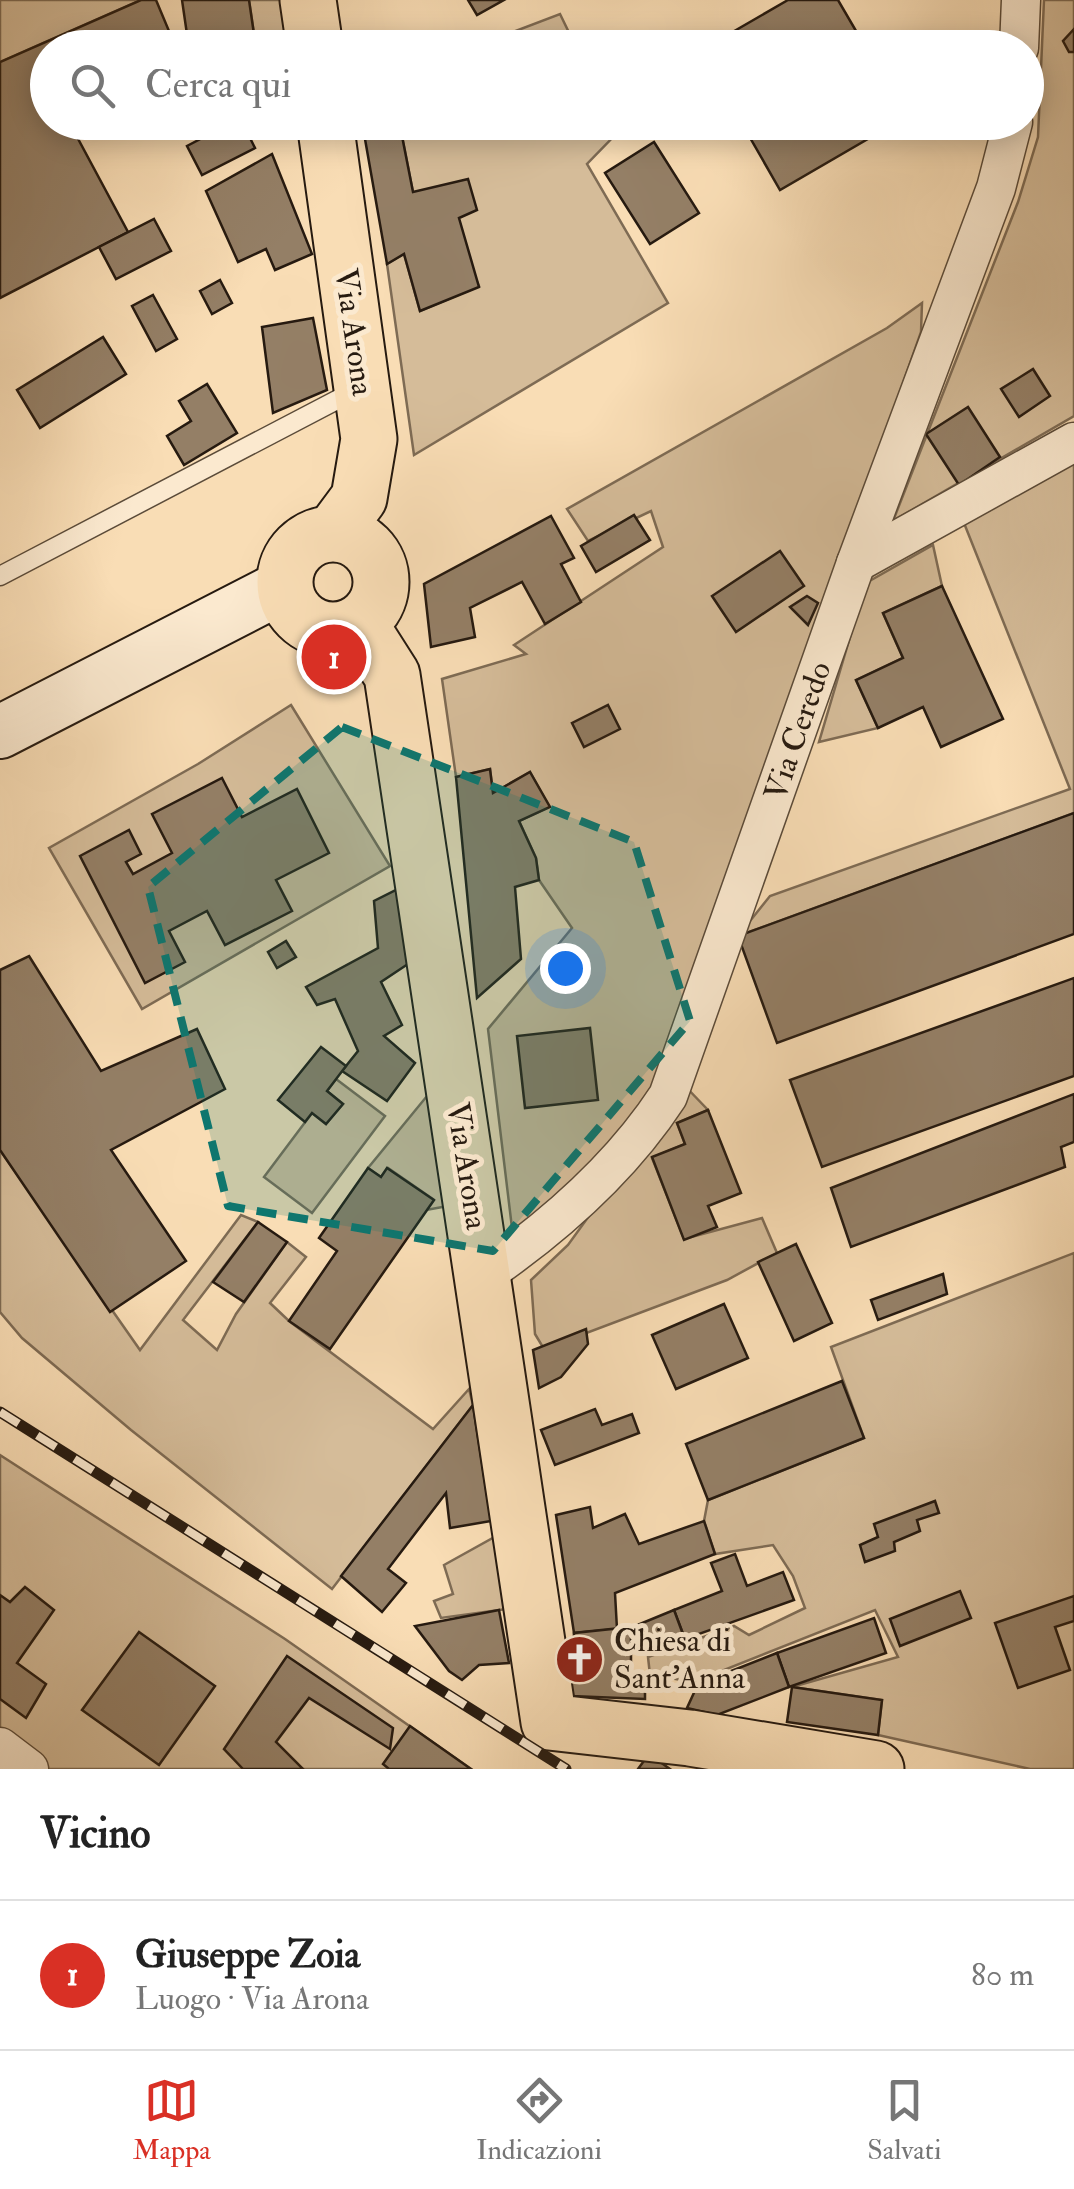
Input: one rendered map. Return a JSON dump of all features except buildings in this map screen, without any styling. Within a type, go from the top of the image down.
[{"type":"main road","points":[[308,0],[312,30]]},
{"type":"main road","name":"Via Arona","points":[[328,140],[370,439],[359,498],[333,533]]},
{"type":"main road","points":[[333,533],[362,543],[379,567],[381,582],[372,610],[348,628],[333,631],[306,622],[287,600],[284,586],[289,560],[297,549],[308,540],[333,533]]},
{"type":"main road","points":[[0,732],[284,586]]},
{"type":"main road","name":"Via Arona","points":[[348,628],[371,642],[392,675],[548,1722],[690,1738],[876,1769]]},
{"type":"street","points":[[1020,30],[1021,0]]},
{"type":"street","name":"Via Ceredo","points":[[484,1275],[546,1233],[643,1134],[668,1096],[856,562],[996,188],[1008,140]]},
{"type":"street","points":[[856,562],[1074,442]]},
{"type":"street","points":[[0,1747],[29,1769]]},
{"type":"lane","points":[[0,576],[362,388]]},
{"type":"highlighted area","points":[[342,727],[634,842],[690,1021],[493,1251],[228,1206],[148,887]]},
{"type":"shaded area","points":[[0,0],[141,0],[73,30],[30,30],[30,49],[0,62]]},
{"type":"shaded area","points":[[249,0],[291,0],[297,30],[253,30]]},
{"type":"shaded area","points":[[1044,0],[1074,0],[1074,416],[893,521],[1018,202],[1037,140],[1044,140]]},
{"type":"shaded area","points":[[560,14],[568,30],[518,30]]},
{"type":"shaded area","points":[[403,140],[610,140],[587,164],[668,303],[414,455],[387,264],[404,254],[420,311],[479,286],[450,221],[413,192]]},
{"type":"shaded area","points":[[922,303],[921,332],[659,1080],[631,1124],[538,1223],[512,1228],[488,1029],[572,928],[539,880],[536,858],[519,821],[549,807],[530,772],[493,793],[490,769],[456,777],[442,679],[526,654],[514,645],[663,547],[651,511],[588,541],[567,509],[887,328]]},
{"type":"shaded area","points":[[1074,461],[1074,813],[738,936],[770,896],[1070,789],[964,523]]},
{"type":"shaded area","points":[[933,545],[942,586],[883,613],[903,658],[856,680],[878,728],[819,742],[866,583]]},
{"type":"shaded area","points":[[291,705],[390,866],[142,1009],[49,848],[198,764]]},
{"type":"shaded area","points":[[336,1079],[385,1116],[312,1213],[264,1177],[312,1113],[326,1124],[343,1104],[327,1091]]},
{"type":"shaded area","points":[[684,1085],[708,1110],[677,1123],[685,1144],[652,1158],[684,1239],[762,1218],[777,1253],[727,1280],[544,1349],[535,1334],[531,1280],[568,1245]]},
{"type":"shaded area","points":[[427,1096],[448,1206],[426,1210],[433,1199],[388,1168],[381,1177],[368,1168]]},
{"type":"shaded area","points":[[0,1150],[140,1350],[241,1215],[258,1222],[183,1320],[217,1350],[236,1314],[287,1242],[306,1257],[270,1303],[289,1321],[433,1429],[469,1389],[473,1405],[332,1589],[131,1430],[22,1338],[0,1312]]},
{"type":"shaded area","points":[[1074,1253],[1074,1769],[1030,1769],[878,1735],[882,1700],[792,1687],[898,1657],[875,1610],[694,1682],[650,1675],[648,1657],[734,1626],[749,1635],[805,1608],[793,1576],[773,1545],[715,1554],[704,1521],[708,1500],[864,1438],[831,1347]]},
{"type":"shaded area","points":[[0,1455],[285,1639],[471,1769],[0,1769]]},
{"type":"shaded area","points":[[500,1534],[514,1608],[441,1618],[434,1601],[453,1594],[444,1565]]},
{"type":"railway","points":[[0,1412],[566,1769]]},
{"type":"place","name":"Giuseppe Zoia","points":[[334,657]]},
{"type":"place","name":"Chiesa di Sant'Anna","points":[[579,1659]]}]
